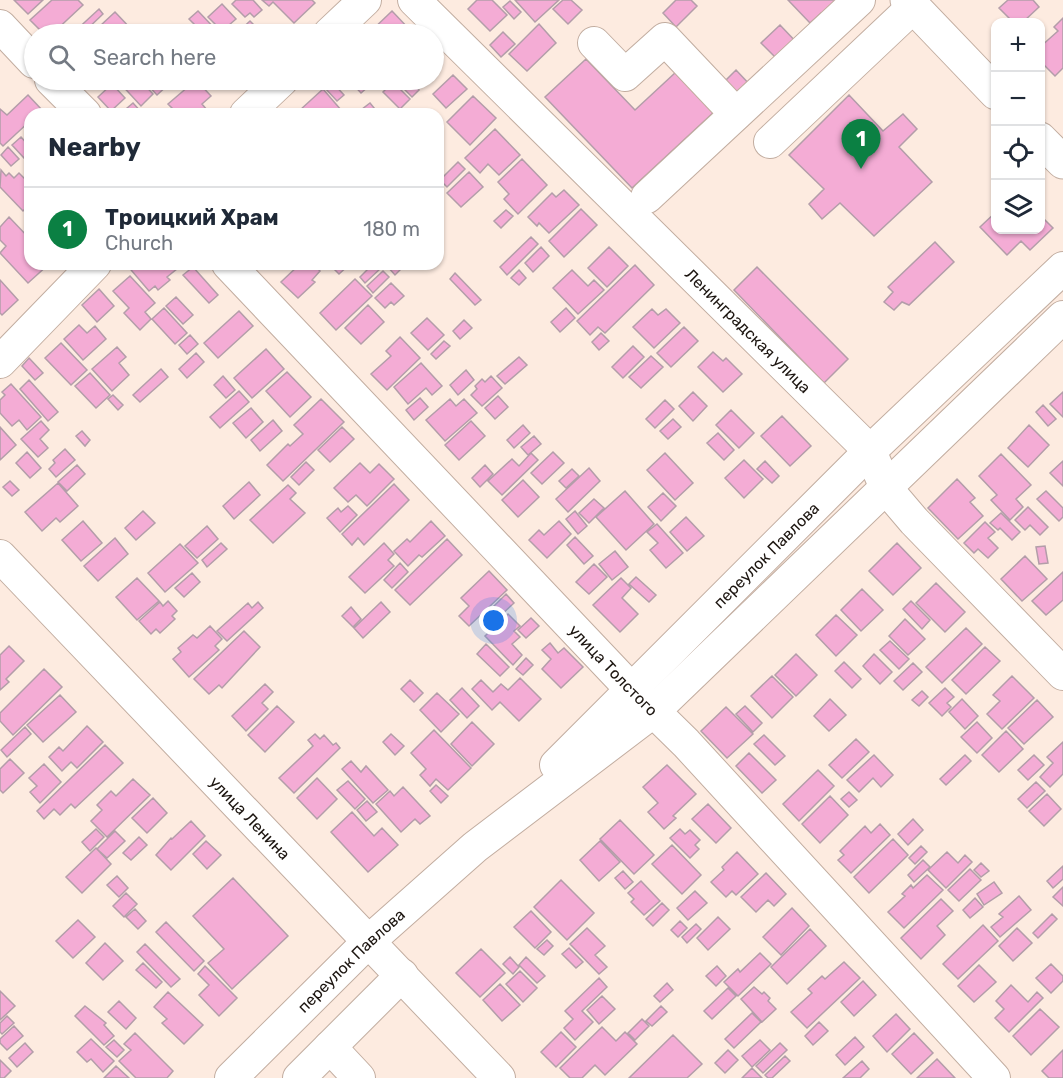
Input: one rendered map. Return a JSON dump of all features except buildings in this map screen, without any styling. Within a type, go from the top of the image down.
[{"type":"main road","points":[[910,3],[991,88]]},
{"type":"main road","points":[[1045,143],[1063,162]]},
{"type":"street","points":[[340,24],[365,0]]},
{"type":"street","name":"Ленинградская улица","points":[[414,0],[438,24]]},
{"type":"street","points":[[648,197],[859,0]]},
{"type":"street","points":[[770,142],[910,3]]},
{"type":"street","points":[[0,26],[24,51]]},
{"type":"street","name":"Ленинградская улица","points":[[444,30],[870,451],[886,488],[914,521],[1063,674]]},
{"type":"street","points":[[594,43],[625,75],[664,39],[736,114]]},
{"type":"street","points":[[61,90],[79,108]]},
{"type":"street","points":[[252,108],[271,90]]},
{"type":"street","name":"переулок Павлова","points":[[476,847],[870,451],[1063,268]]},
{"type":"street","points":[[0,362],[89,270]]},
{"type":"street","name":"улица Толстого","points":[[234,270],[631,689],[686,743],[994,1078]]},
{"type":"street","name":"переулок Павлова","points":[[231,1078],[369,941],[476,847],[654,711],[1063,317]]},
{"type":"street","name":"улица Ленина","points":[[0,556],[499,1078]]},
{"type":"street","points":[[299,1078],[402,975]]},
{"type":"street","points":[[330,1047],[359,1078]]},
{"type":"place","name":"Троицкий Храм","points":[[861,169]]}]
